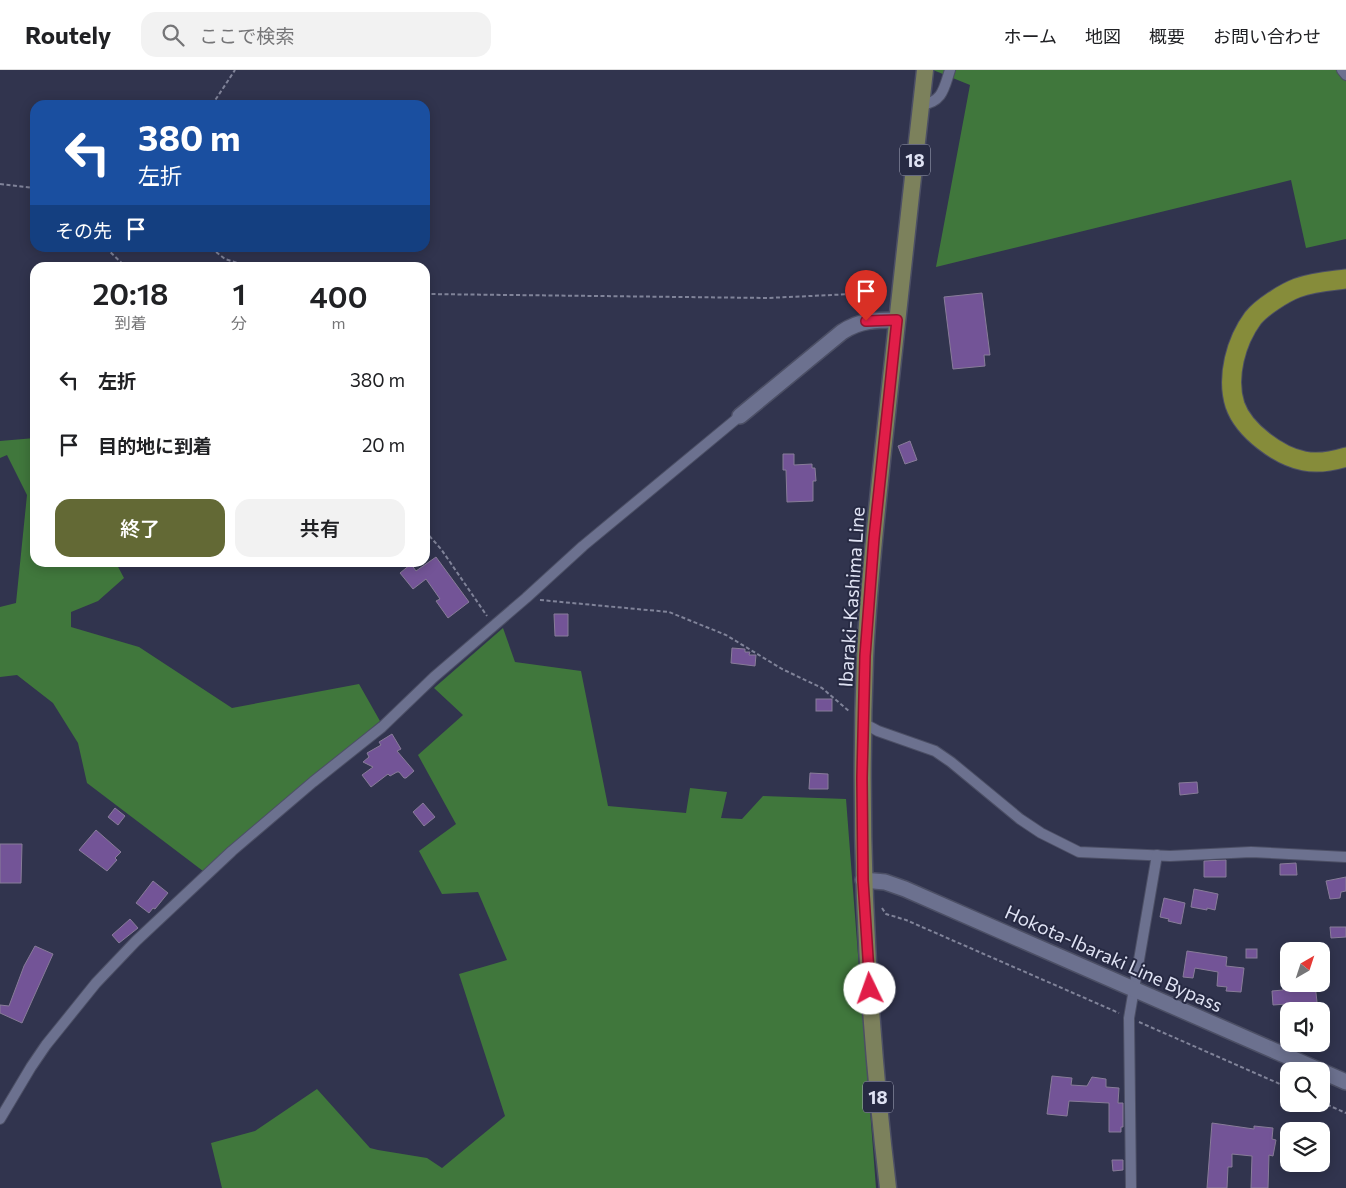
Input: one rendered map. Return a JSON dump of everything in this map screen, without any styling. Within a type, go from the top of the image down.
[{"type":"highway","points":[[1346,279],[1297,288],[1275,300],[1254,317],[1239,341],[1232,385],[1236,406],[1248,426],[1263,440],[1281,452],[1304,461],[1329,462],[1346,457]]},
{"type":"main road","name":"Ibaraki-Kashima Line","points":[[888,1188],[879,1116],[863,880],[865,656],[873,547],[925,70]]},
{"type":"main road","points":[[740,416],[846,329],[866,321],[897,320]]},
{"type":"main road","name":"Hokota-Ibaraki Line Bypass","points":[[863,880],[885,882],[905,888],[1346,1082]]},
{"type":"street","points":[[921,105],[935,102],[939,98],[950,70]]},
{"type":"street","points":[[1342,70],[1346,76]]},
{"type":"street","points":[[0,1119],[31,1066],[46,1045],[96,983],[136,941],[232,852],[306,788],[382,727],[434,677],[584,546],[740,416]]},
{"type":"street","points":[[863,723],[878,731],[935,751],[1020,819],[1079,852],[1126,855],[1194,855],[1251,852],[1346,858]]},
{"type":"street","points":[[1131,1188],[1129,1018],[1157,855]]},
{"type":"path","points":[[215,100],[235,70]]},
{"type":"path","points":[[0,184],[30,187]]},
{"type":"path","points":[[110,252],[121,262]]},
{"type":"path","points":[[217,252],[225,258],[237,262]]},
{"type":"path","points":[[430,294],[768,298],[873,293]]},
{"type":"path","points":[[430,537],[441,549],[493,626]]},
{"type":"path","points":[[526,598],[669,612],[726,634],[782,669],[822,688],[863,723]]},
{"type":"path","points":[[882,908],[886,914],[906,920],[1280,1084]]},
{"type":"path","points":[[1330,1106],[1346,1113]]},
{"type":"green space","points":[[933,70],[1346,70],[1346,239],[1306,248],[1291,180],[936,267],[970,85]]},
{"type":"green space","points":[[30,438],[30,567],[118,567],[124,578],[98,601],[71,612],[71,627],[139,647],[232,708],[359,684],[380,721],[203,871],[87,783],[78,743],[53,703],[17,675],[0,677],[0,607],[16,603],[27,495],[7,455],[0,458],[0,441]]},
{"type":"green space","points":[[503,628],[515,662],[581,671],[608,806],[686,813],[690,788],[727,792],[721,818],[742,819],[763,796],[846,799],[876,1188],[222,1188],[211,1143],[255,1131],[317,1089],[370,1148],[427,1158],[442,1168],[505,1116],[459,974],[507,960],[478,892],[442,894],[419,851],[456,824],[418,755],[463,715],[434,688]]},
{"type":"building","points":[[982,293],[990,355],[984,355],[985,366],[953,369],[944,297]]},
{"type":"building","points":[[910,441],[917,460],[905,464],[898,446]]},
{"type":"building","points":[[783,454],[794,454],[794,465],[812,464],[812,468],[815,468],[816,481],[813,481],[813,501],[787,502],[786,470],[783,470]]},
{"type":"building","points":[[436,557],[469,602],[448,618],[436,601],[440,599],[426,579],[413,589],[400,573],[407,567],[413,567],[416,571],[422,567],[430,567],[430,561]]},
{"type":"building","points":[[554,614],[568,614],[568,636],[555,636]]},
{"type":"building","points":[[732,648],[745,649],[745,652],[750,652],[749,655],[756,655],[755,666],[731,663]]},
{"type":"building","points":[[816,699],[832,699],[832,711],[816,711]]},
{"type":"building","points":[[392,734],[401,749],[397,751],[414,771],[406,778],[399,772],[390,776],[388,774],[371,787],[362,775],[373,767],[363,762],[369,757],[367,753],[381,745],[379,742]]},
{"type":"building","points":[[810,773],[828,774],[828,789],[809,789]]},
{"type":"building","points":[[1197,782],[1198,793],[1180,795],[1179,783]]},
{"type":"building","points":[[423,803],[435,817],[424,826],[413,812]]},
{"type":"building","points":[[115,808],[125,816],[118,825],[108,817]]},
{"type":"building","points":[[96,830],[121,852],[115,858],[117,860],[107,871],[79,850]]},
{"type":"building","points":[[0,844],[22,844],[21,883],[0,883]]},
{"type":"building","points":[[1226,860],[1226,877],[1204,877],[1204,861]]},
{"type":"building","points":[[1296,863],[1297,875],[1280,875],[1280,864]]},
{"type":"building","points":[[1346,877],[1346,891],[1341,892],[1340,898],[1330,899],[1326,881]]},
{"type":"building","points":[[153,881],[168,893],[155,909],[153,908],[149,913],[136,903]]},
{"type":"building","points":[[1194,889],[1218,894],[1215,910],[1191,907]]},
{"type":"building","points":[[1164,898],[1185,903],[1181,924],[1160,917]]},
{"type":"building","points":[[130,919],[138,928],[119,943],[112,935]]},
{"type":"building","points":[[1330,927],[1346,927],[1346,937],[1331,938]]},
{"type":"building","points":[[35,946],[53,954],[22,1023],[0,1013],[0,1005],[9,1006],[24,966]]},
{"type":"building","points":[[1246,949],[1257,949],[1257,958],[1246,958]]},
{"type":"building","points":[[1187,951],[1227,957],[1226,966],[1244,968],[1241,992],[1226,991],[1227,987],[1217,986],[1218,972],[1195,968],[1193,978],[1183,977]]},
{"type":"building","points":[[1272,991],[1316,992],[1317,1002],[1280,1002],[1280,1004],[1273,1005]]},
{"type":"building","points":[[1052,1076],[1072,1078],[1071,1085],[1087,1086],[1092,1077],[1106,1079],[1106,1087],[1119,1088],[1118,1103],[1123,1103],[1123,1127],[1121,1127],[1121,1132],[1109,1132],[1109,1103],[1069,1101],[1067,1116],[1047,1114]]},
{"type":"building","points":[[1212,1123],[1254,1129],[1254,1126],[1273,1128],[1272,1139],[1276,1140],[1273,1156],[1269,1155],[1268,1188],[1251,1188],[1252,1156],[1232,1154],[1232,1167],[1228,1167],[1227,1188],[1207,1188]]},
{"type":"building","points":[[1112,1160],[1123,1160],[1123,1170],[1113,1171]]},
{"type":"route","points":[[866,321],[897,320],[874,538],[865,656],[862,778],[863,880],[870,989]]}]
